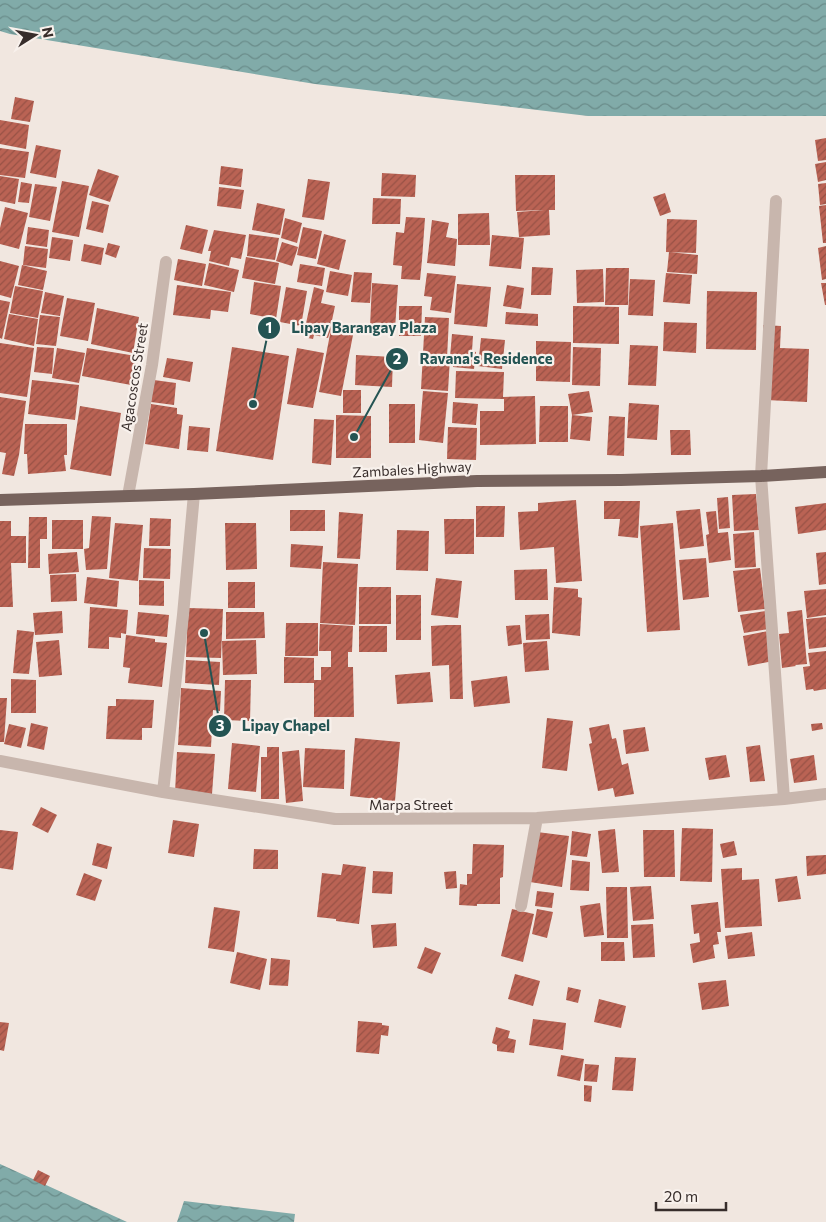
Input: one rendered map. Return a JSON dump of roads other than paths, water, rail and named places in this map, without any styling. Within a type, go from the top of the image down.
[{"type":"main road","name":"Zambales Highway","points":[[0,500],[477,482],[761,476],[826,472]]},
{"type":"street","points":[[776,200],[761,476],[784,798]]},
{"type":"street","name":"Agacoscos Street","points":[[128,496],[152,365],[166,262]]},
{"type":"street","points":[[164,792],[194,494]]},
{"type":"street","name":"Marpa Street","points":[[0,761],[164,792],[335,819],[537,818],[826,794]]},
{"type":"street","points":[[521,906],[537,818]]},
{"type":"water","points":[[0,0],[826,0],[826,116],[588,116],[315,84],[10,34],[0,31]]},
{"type":"water","points":[[0,1164],[127,1222],[0,1222]]},
{"type":"water","points":[[184,1201],[295,1214],[294,1222],[177,1222]]},
{"type":"place","name":"Lipay Barangay Plaza","points":[[253,404]]},
{"type":"place","name":"Ravana's Residence","points":[[354,437]]},
{"type":"place","name":"Lipay Chapel","points":[[204,633]]}]
